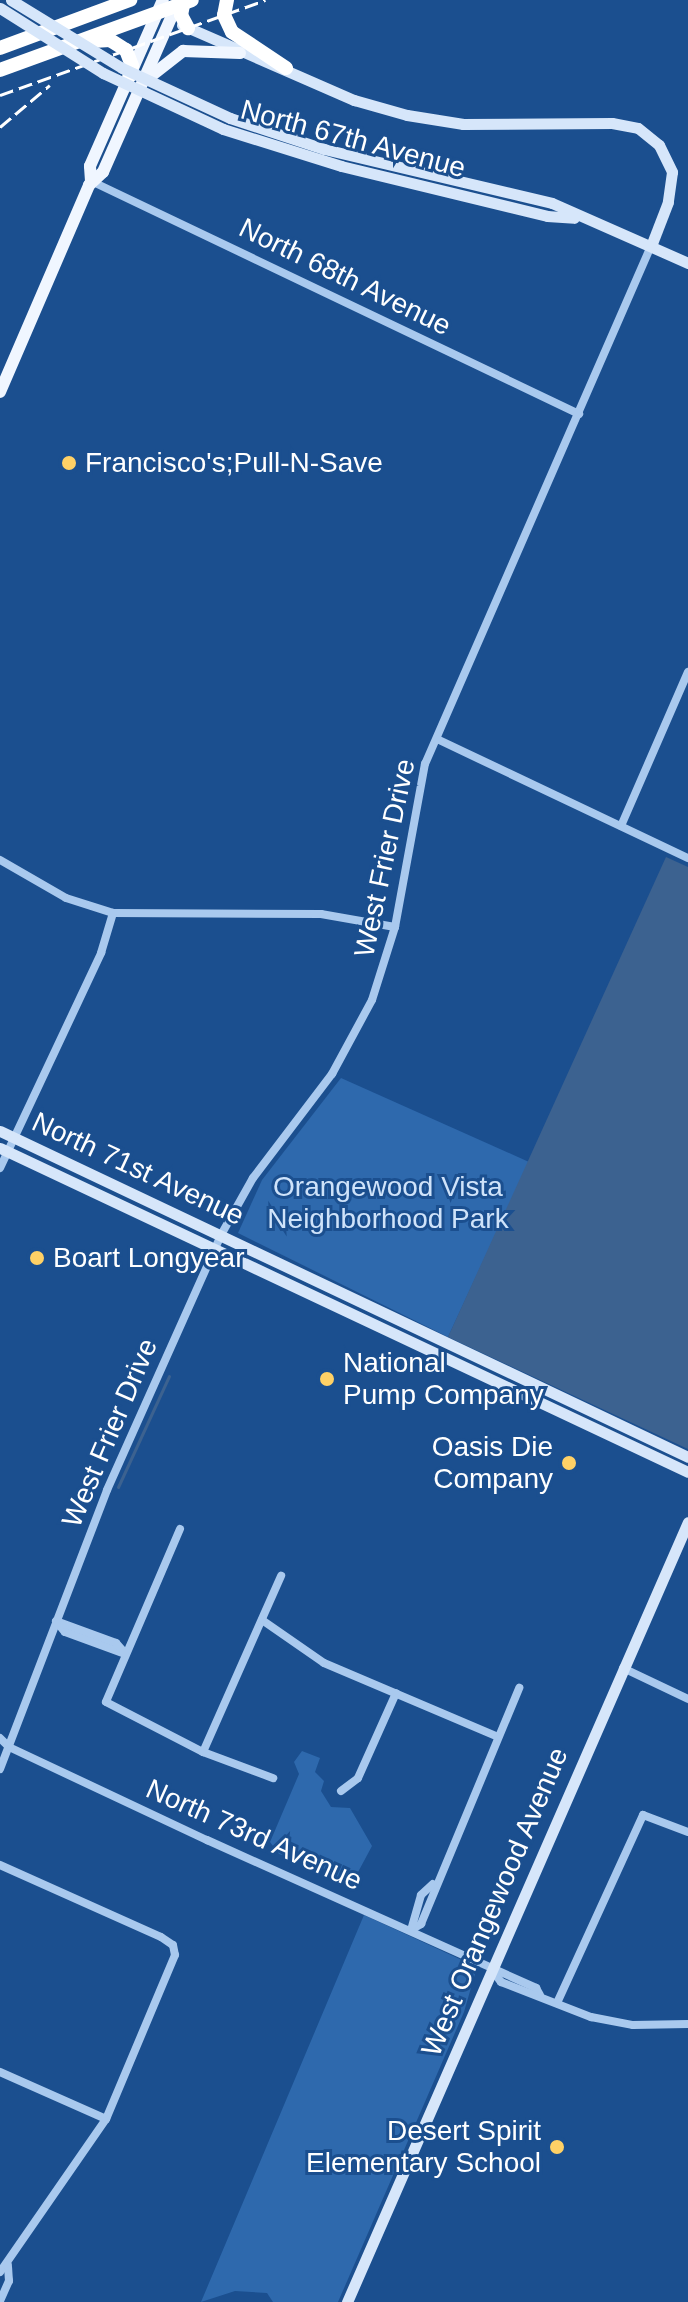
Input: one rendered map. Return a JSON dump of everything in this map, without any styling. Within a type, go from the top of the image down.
[{"type":"highway","points":[[0,48],[130,0]]},
{"type":"highway","points":[[227,0],[224,15],[232,32],[286,68]]},
{"type":"highway","points":[[0,70],[173,4],[188,28]]},
{"type":"highway","points":[[65,47],[116,43],[131,59],[129,77]]},
{"type":"main road","points":[[91,181],[103,172],[163,36],[173,4]]},
{"type":"main road","points":[[0,392],[91,181],[90,166],[129,77],[173,4]]},
{"type":"main road","points":[[134,103],[159,65],[175,54],[205,48],[240,53]]},
{"type":"street","name":"North 67th Avenue","points":[[11,0],[122,68],[230,118],[324,149],[538,199],[688,263]]},
{"type":"street","name":"North 67th Avenue","points":[[0,8],[103,73],[223,129],[341,166],[547,216],[578,218]]},
{"type":"street","name":"North 67th Avenue","points":[[188,28],[240,53],[286,68],[373,107],[444,122],[612,123],[638,128],[659,145],[672,172],[668,202],[651,246]]},
{"type":"street","name":"North 68th Avenue","points":[[91,181],[579,414]]},
{"type":"street","name":"West Frier Drive","points":[[0,1769],[9,1747],[12,1728],[107,1490],[221,1235],[253,1178],[346,1051],[372,1000],[395,927],[418,789],[651,246]]},
{"type":"street","points":[[621,826],[688,672]]},
{"type":"street","points":[[437,739],[688,858]]},
{"type":"street","points":[[0,860],[66,898],[113,913],[321,914],[395,927]]},
{"type":"street","points":[[0,1168],[4,1150],[14,1137],[100,955],[113,913]]},
{"type":"street","name":"North 71st Avenue","points":[[0,1131],[688,1457]]},
{"type":"street","name":"North 71st Avenue","points":[[4,1150],[688,1472]]},
{"type":"street","points":[[131,1210],[138,1196]]},
{"type":"street","points":[[325,1301],[331,1288]]},
{"type":"street","name":"West Orangewood Avenue","points":[[347,2302],[688,1522]]},
{"type":"street","points":[[180,1529],[106,1702],[203,1752],[273,1778]]},
{"type":"street","points":[[203,1752],[281,1576]]},
{"type":"street","points":[[262,1620],[312,1657],[498,1737]]},
{"type":"street","points":[[56,1621],[65,1632],[125,1654]]},
{"type":"street","points":[[623,1668],[688,1699]]},
{"type":"street","points":[[411,1930],[421,1924],[434,1883],[519,1688]]},
{"type":"street","points":[[341,1791],[358,1778],[396,1693]]},
{"type":"street","name":"North 73rd Avenue","points":[[0,1738],[9,1747],[536,1988],[540,1995],[557,2003],[612,2022],[688,2024]]},
{"type":"street","points":[[557,2003],[643,1815],[688,1832]]},
{"type":"street","points":[[0,1865],[173,1945],[175,1955],[106,2119],[8,2265],[0,2272]]},
{"type":"street","points":[[0,2072],[106,2119]]},
{"type":"street","points":[[0,2301],[9,2281],[8,2265]]},
{"type":"green space","name":"Orangewood Vista Neighborhood Park","points":[[341,1078],[529,1162],[448,1337],[238,1233],[262,1180]]},
{"type":"green space","points":[[302,1751],[320,1758],[315,1772],[324,1781],[321,1791],[331,1807],[350,1808],[372,1846],[357,1874],[341,1882],[323,1868],[279,1854],[270,1842],[299,1774],[294,1762]]},
{"type":"green space","points":[[364,1915],[477,1967],[464,2012],[338,2302],[273,2302],[267,2293],[235,2291],[201,2302]]},
{"type":"shaded area","points":[[666,857],[688,867],[688,1449],[448,1337]]},
{"type":"waterway","points":[[118,1487],[169,1376]]},
{"type":"railway","points":[[0,95],[266,0]]},
{"type":"railway","points":[[0,127],[50,85]]},
{"type":"place","name":"Francisco's;Pull-N-Save","points":[[69,463]]},
{"type":"place","name":"Boart Longyear","points":[[37,1258]]},
{"type":"place","name":"National Pump Company","points":[[327,1379]]},
{"type":"place","name":"Oasis Die Company","points":[[569,1463]]},
{"type":"place","name":"Desert Spirit Elementary School","points":[[557,2147]]}]
